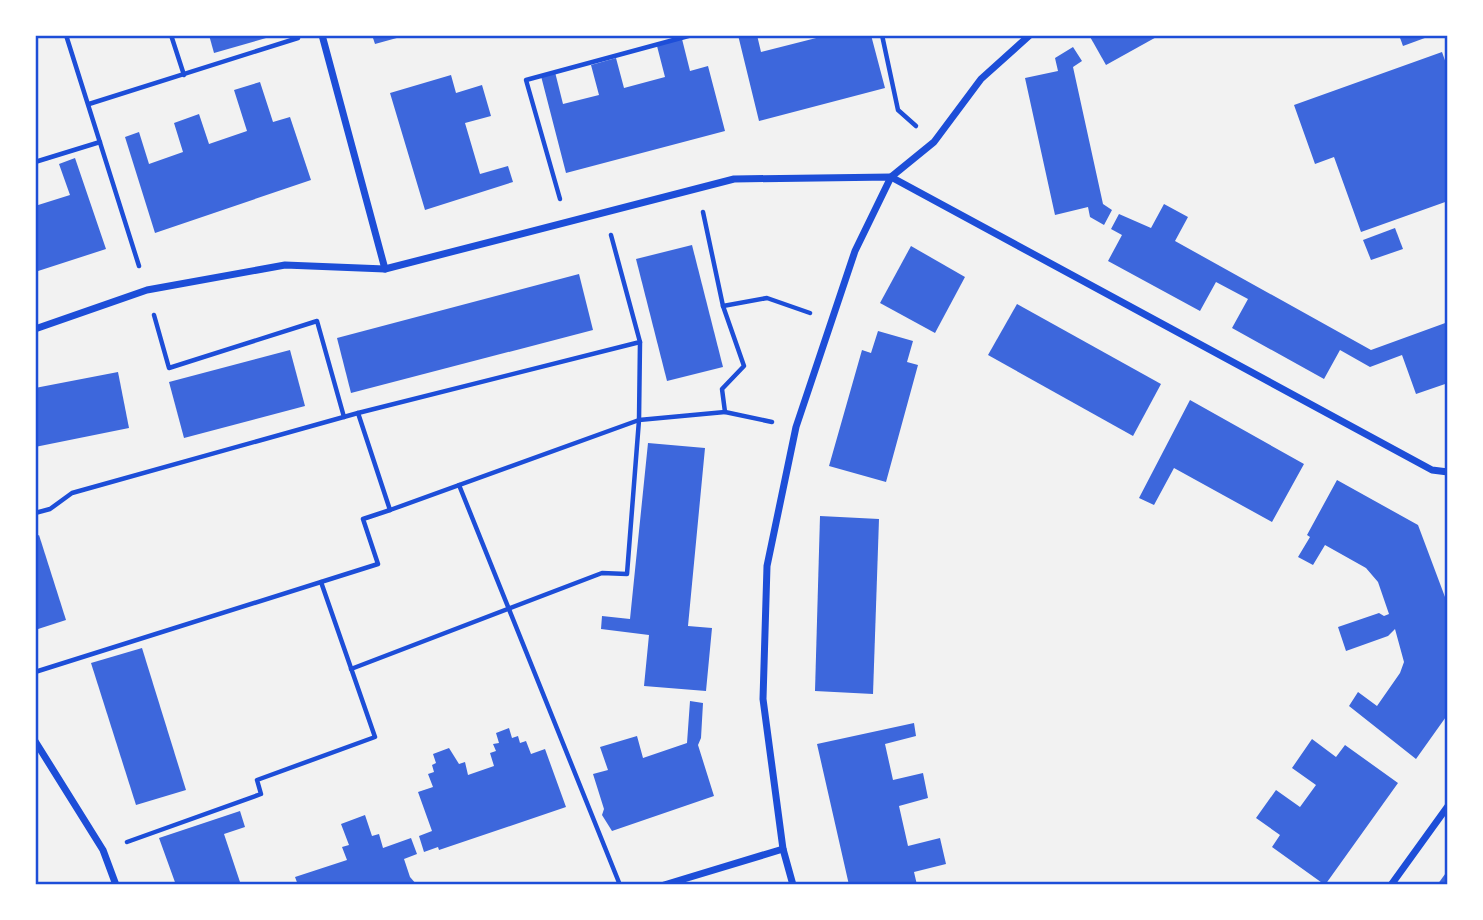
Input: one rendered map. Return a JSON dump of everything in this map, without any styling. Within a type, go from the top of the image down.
[{"type":"street","points":[[322,35],[385,269]]},
{"type":"street","points":[[793,885],[783,849],[763,699],[767,566],[796,427],[855,251],[891,177],[934,142],[981,79],[1030,35]]},
{"type":"street","points":[[35,328],[147,290],[285,265],[385,269],[734,179],[891,177],[1432,470],[1448,472]]},
{"type":"street","points":[[35,741],[103,850],[116,885]]},
{"type":"street","points":[[1391,885],[1448,806]]},
{"type":"street","points":[[664,885],[783,849]]},
{"type":"path","points":[[171,35],[184,75]]},
{"type":"path","points":[[89,104],[307,35]]},
{"type":"path","points":[[567,223],[526,80],[692,35]]},
{"type":"path","points":[[882,35],[898,110],[934,142]]},
{"type":"path","points":[[35,162],[100,142]]},
{"type":"path","points":[[698,189],[723,306],[744,366],[722,389],[725,412]]},
{"type":"path","points":[[351,669],[509,611],[601,573],[627,574],[639,420],[640,342],[606,214]]},
{"type":"path","points":[[723,306],[767,298],[832,320]]},
{"type":"path","points":[[35,513],[50,509],[72,493],[358,413],[640,342]]},
{"type":"path","points":[[35,672],[378,564],[363,519],[639,420],[725,412],[796,427]]},
{"type":"path","points":[[358,413],[390,510]]},
{"type":"path","points":[[459,485],[621,885]]},
{"type":"path","points":[[103,850],[261,793],[257,780],[375,737],[321,582]]},
{"type":"building","points":[[209,35],[273,35],[273,36],[214,53]]},
{"type":"building","points":[[372,35],[404,35],[404,36],[375,44]]},
{"type":"building","points":[[738,35],[757,35],[761,52],[828,35],[871,35],[885,88],[759,121]]},
{"type":"building","points":[[1089,35],[1160,35],[1106,65]]},
{"type":"building","points":[[1399,35],[1433,35],[1403,46]]},
{"type":"building","points":[[682,39],[690,71],[708,66],[725,131],[566,173],[541,76],[555,72],[563,104],[599,95],[591,65],[616,58],[624,88],[665,77],[657,46]]},
{"type":"building","points":[[1073,47],[1082,61],[1073,67],[1103,204],[1112,210],[1104,225],[1090,217],[1088,207],[1055,215],[1025,78],[1058,71],[1055,58]]},
{"type":"building","points":[[1442,52],[1448,69],[1448,201],[1361,232],[1334,157],[1315,164],[1294,105]]},
{"type":"building","points":[[451,75],[456,93],[482,85],[491,116],[465,123],[480,174],[508,166],[513,182],[425,210],[390,93]]},
{"type":"building","points":[[260,82],[273,122],[290,117],[311,180],[155,233],[125,137],[139,132],[149,164],[183,152],[174,123],[199,114],[209,144],[247,131],[234,90]]},
{"type":"building","points":[[75,158],[106,249],[35,272],[35,206],[70,195],[59,164]]},
{"type":"building","points":[[1164,204],[1188,217],[1175,241],[1371,350],[1448,322],[1448,383],[1416,394],[1402,355],[1370,367],[1340,350],[1324,379],[1232,328],[1248,299],[1216,282],[1200,311],[1108,261],[1122,235],[1111,229],[1119,214],[1151,228]]},
{"type":"building","points":[[1395,228],[1403,249],[1371,260],[1363,240]]},
{"type":"building","points":[[692,245],[723,367],[667,381],[636,259]]},
{"type":"building","points":[[911,246],[965,277],[935,333],[880,303]]},
{"type":"building","points":[[579,274],[593,330],[351,393],[337,338]]},
{"type":"building","points":[[1017,304],[1161,384],[1133,436],[988,355]]},
{"type":"building","points":[[878,331],[913,341],[907,362],[918,365],[886,482],[829,466],[862,350],[871,353]]},
{"type":"building","points":[[290,350],[305,406],[184,438],[169,382]]},
{"type":"building","points":[[118,372],[129,428],[35,447],[35,388]]},
{"type":"building","points":[[1190,400],[1304,464],[1272,522],[1174,468],[1154,505],[1139,498]]},
{"type":"building","points":[[648,443],[705,448],[688,626],[712,628],[706,691],[644,686],[649,635],[601,629],[602,616],[630,619]]},
{"type":"building","points":[[1337,480],[1418,525],[1448,605],[1448,714],[1416,759],[1349,706],[1358,692],[1377,706],[1400,673],[1404,662],[1395,629],[1388,636],[1346,651],[1338,627],[1379,613],[1384,616],[1389,614],[1378,582],[1366,568],[1325,545],[1313,565],[1298,557]]},
{"type":"building","points":[[820,516],[879,519],[873,694],[815,691]]},
{"type":"building","points":[[39,535],[66,620],[35,630],[35,537]]},
{"type":"building","points":[[142,648],[186,790],[136,805],[91,663]]},
{"type":"building","points":[[690,701],[703,703],[701,738],[698,745],[714,796],[612,831],[602,815],[604,809],[593,774],[608,770],[600,747],[637,736],[643,758],[687,743]]},
{"type":"building","points":[[914,723],[916,736],[885,744],[893,780],[923,773],[928,798],[899,806],[908,846],[940,838],[946,864],[914,872],[917,885],[849,885],[817,744]]},
{"type":"building","points":[[509,728],[512,738],[518,736],[520,743],[526,741],[531,754],[545,749],[566,807],[439,850],[438,847],[424,852],[419,836],[432,831],[418,792],[433,787],[428,774],[434,772],[432,765],[436,763],[433,754],[449,748],[459,764],[465,762],[468,775],[494,766],[490,753],[496,751],[493,744],[499,743],[496,733]]},
{"type":"building","points":[[1312,739],[1336,757],[1345,745],[1398,783],[1325,885],[1272,847],[1280,835],[1256,818],[1276,790],[1300,807],[1316,785],[1292,768]]},
{"type":"building","points":[[240,811],[245,827],[224,834],[241,885],[176,885],[159,838]]},
{"type":"building","points":[[365,815],[372,836],[379,834],[383,848],[411,838],[417,854],[404,859],[410,877],[417,885],[298,885],[295,877],[347,860],[342,847],[349,845],[341,824]]},
{"type":"building","points":[[1448,870],[1448,885],[1437,885],[1440,881]]}]
